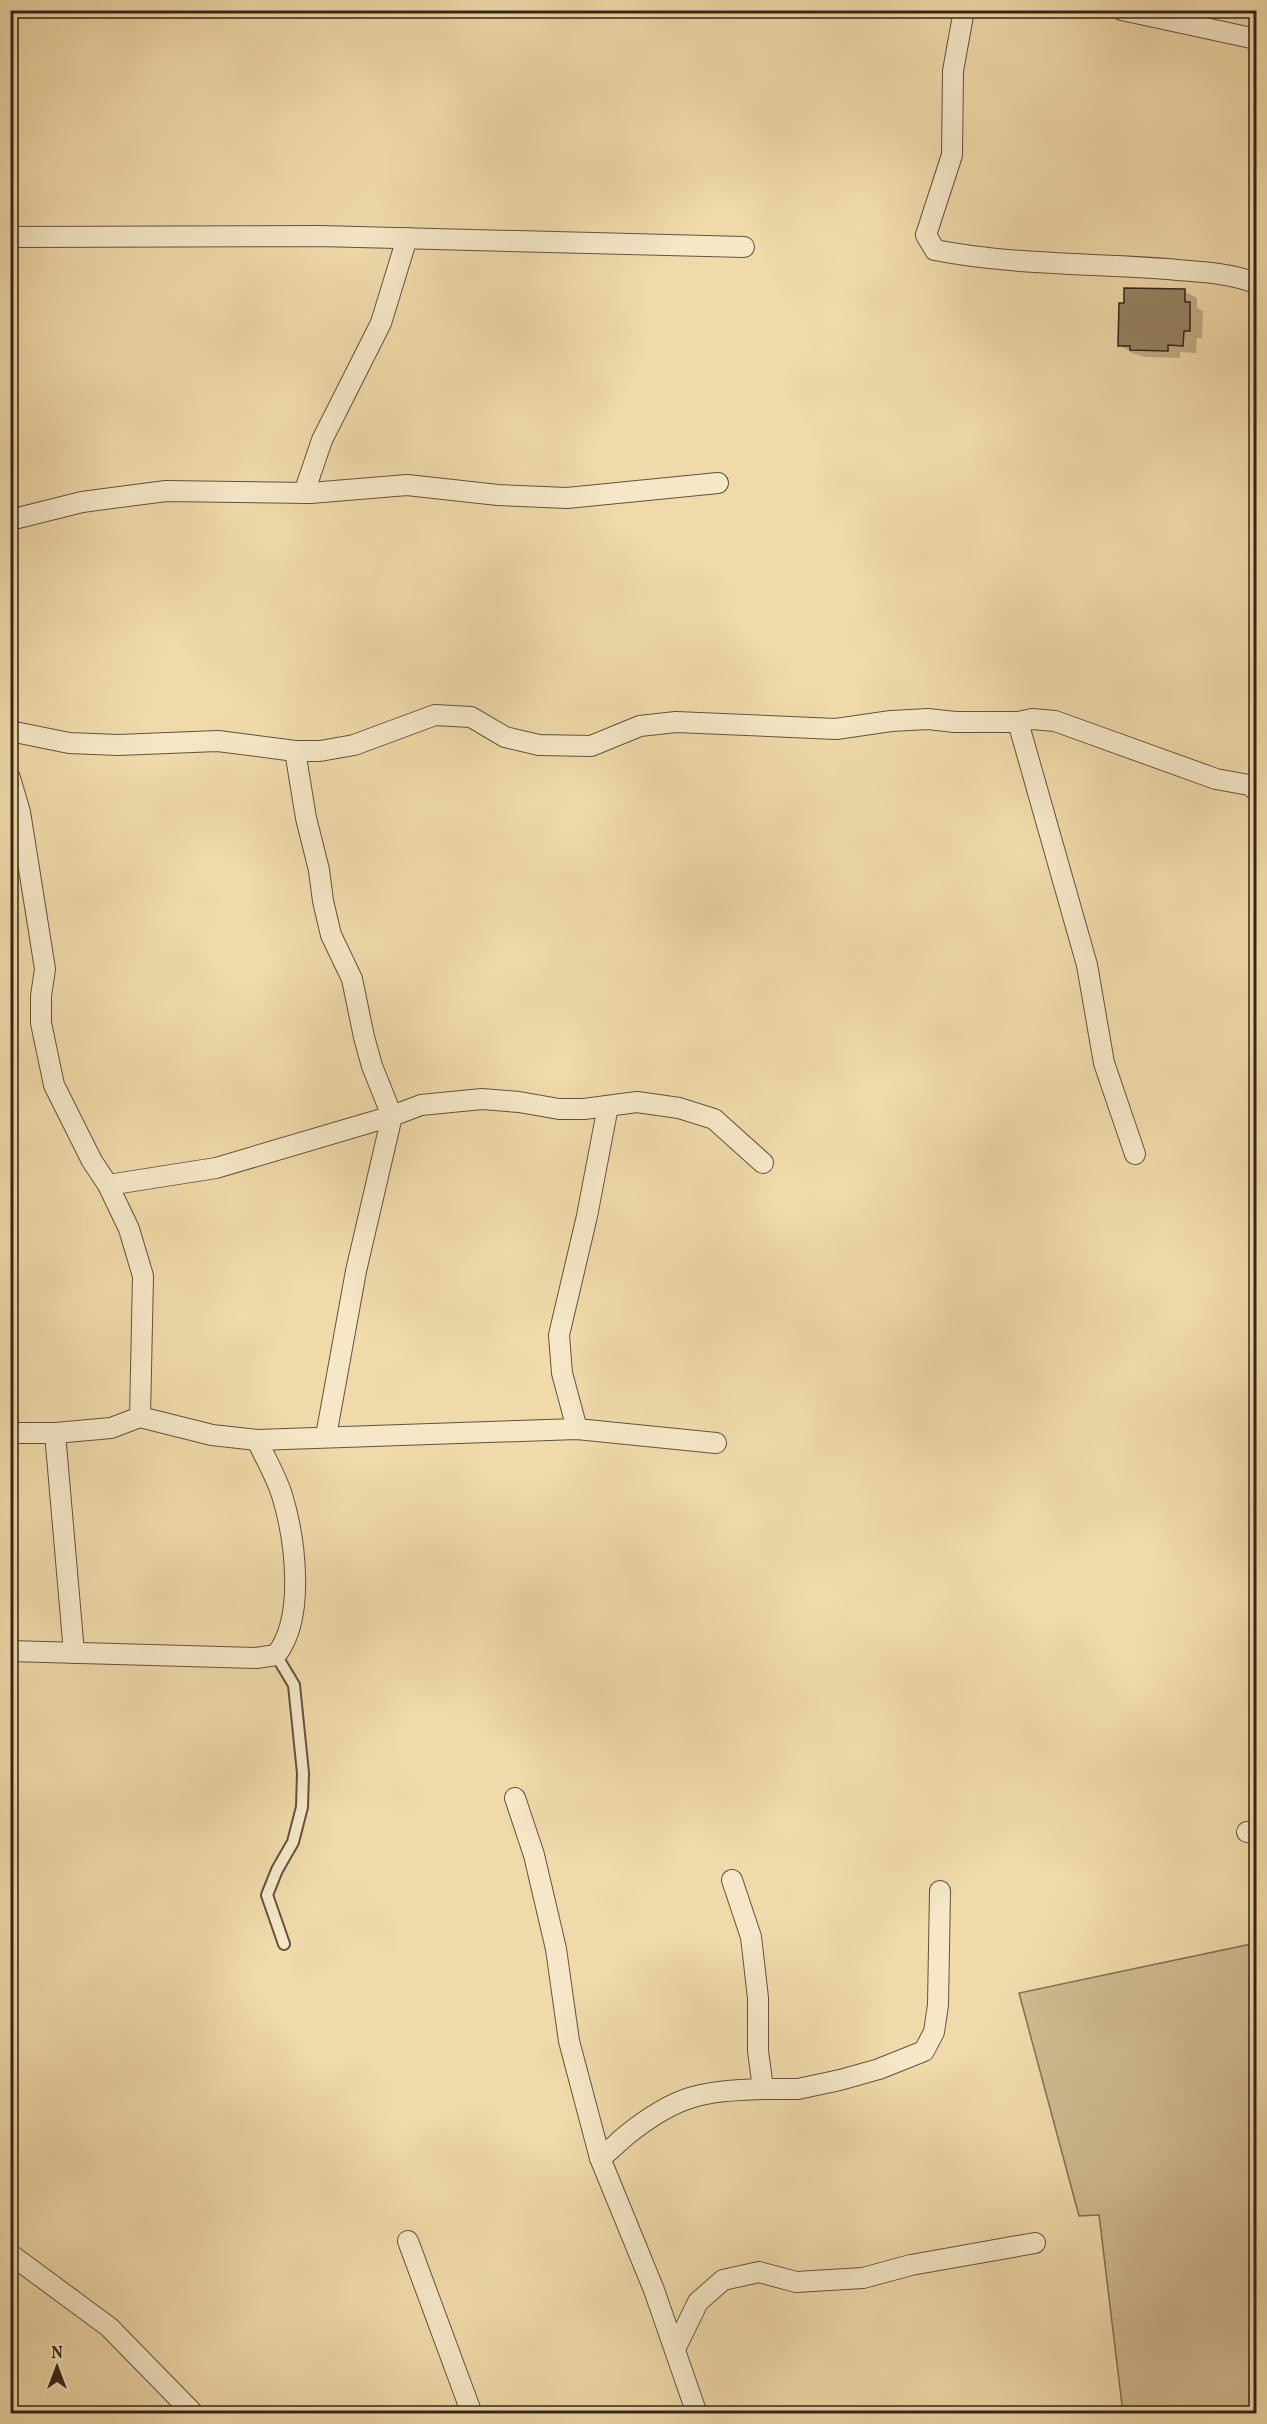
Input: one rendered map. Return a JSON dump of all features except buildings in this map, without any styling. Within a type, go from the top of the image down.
[{"type":"street","points":[[964,10],[954,71],[952,155],[926,235],[935,250],[993,260],[1100,264],[1235,275],[1257,283]]},
{"type":"street","points":[[1122,10],[1257,39]]},
{"type":"street","points":[[10,237],[320,236],[744,247]]},
{"type":"street","points":[[304,493],[322,440],[381,323],[407,238]]},
{"type":"street","points":[[10,520],[82,502],[166,491],[304,493],[407,485],[498,495],[567,498],[718,483]]},
{"type":"street","points":[[10,731],[69,742],[118,745],[218,741],[295,751],[320,751],[354,745],[435,715],[471,717],[505,737],[539,745],[591,746],[640,726],[676,722],[836,729],[891,721],[928,719],[955,722],[1018,722],[1032,719],[1055,721],[1216,779],[1249,785],[1257,790]]},
{"type":"street","points":[[1018,722],[1087,965],[1104,1063],[1136,1154]]},
{"type":"street","points":[[295,751],[306,818],[319,870],[331,935],[352,979],[369,1056],[392,1116],[356,1271],[326,1436]]},
{"type":"street","points":[[10,778],[20,812],[45,969],[41,996],[41,1023],[52,1075],[69,1117],[92,1161],[108,1185],[129,1229],[143,1276],[140,1417]]},
{"type":"street","points":[[108,1185],[216,1168],[392,1116],[421,1105],[443,1105],[482,1099],[559,1109],[637,1102],[679,1108],[714,1119],[763,1163]]},
{"type":"street","points":[[577,1429],[562,1372],[559,1335],[587,1216],[608,1106]]},
{"type":"street","points":[[10,1433],[55,1433],[111,1428],[140,1417],[212,1435],[257,1440],[577,1429],[716,1443]]},
{"type":"street","points":[[55,1433],[74,1653]]},
{"type":"street","points":[[10,1651],[256,1658],[276,1655],[285,1644],[295,1600],[292,1542],[282,1493],[257,1440]]},
{"type":"street","points":[[515,1798],[534,1855],[556,1949],[569,2041],[600,2158],[626,2217],[697,2414]]},
{"type":"street","points":[[732,1880],[753,1954],[758,1998],[758,2051],[763,2089]]},
{"type":"street","points":[[600,2158],[627,2134],[672,2104],[700,2093],[798,2089],[879,2070],[924,2051],[934,2032],[938,2005],[940,1891]]},
{"type":"street","points":[[408,2241],[472,2414]]},
{"type":"street","points":[[675,2349],[698,2302],[723,2280],[759,2272],[796,2282],[863,2278],[911,2265],[1035,2243]]},
{"type":"street","points":[[10,2254],[109,2327],[194,2414]]},
{"type":"lane","points":[[276,1655],[294,1685],[303,1773],[302,1807],[293,1842],[277,1870],[267,1895],[284,1944]]},
{"type":"shaded area","points":[[1256,1943],[1256,2413],[1123,2413],[1099,2215],[1079,2216],[1019,1993]]}]
